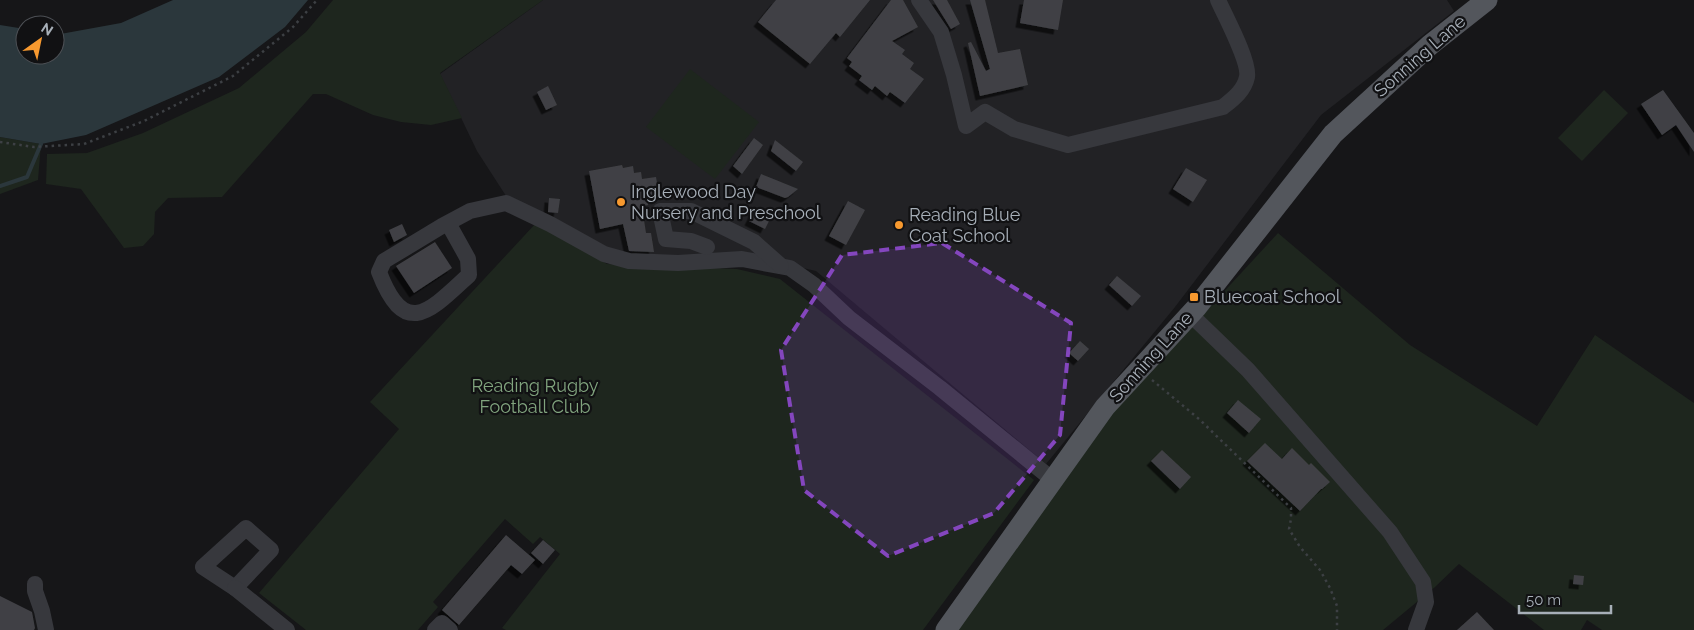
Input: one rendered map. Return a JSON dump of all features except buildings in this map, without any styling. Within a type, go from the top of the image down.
[{"type":"main road","name":"Sonning Lane","points":[[946,630],[1105,407],[1190,314],[1333,134],[1430,45],[1486,0]]},
{"type":"street","points":[[919,0],[941,32],[954,75],[966,126],[985,112],[1014,129],[1068,145],[1223,107],[1239,94],[1247,76],[1243,55],[1218,0]]},
{"type":"street","points":[[448,223],[468,259],[469,275],[446,296],[422,313],[409,313],[396,306],[386,290],[379,272],[384,261],[448,223],[470,211],[506,203],[550,224],[604,254],[629,261],[678,262],[742,259],[790,268],[814,285],[850,318],[1054,480]]},
{"type":"street","points":[[707,246],[691,241],[666,240],[660,211],[691,211],[754,242],[783,267]]},
{"type":"street","points":[[1190,314],[1248,370],[1390,532],[1423,582],[1426,602],[1416,630]]},
{"type":"street","points":[[35,584],[34,591],[42,611],[46,630]]},
{"type":"street","points":[[235,588],[287,630]]},
{"type":"street","points":[[435,630],[442,623],[450,630]]},
{"type":"path","points":[[0,142],[34,147],[84,144],[144,121],[233,76],[293,27],[317,0]]},
{"type":"path","points":[[1140,370],[1199,419],[1290,508],[1291,519],[1289,529],[1300,547],[1320,570],[1337,606],[1337,630]]},
{"type":"highlighted area","points":[[942,243],[1071,323],[1060,435],[994,513],[888,556],[804,490],[781,350],[842,255]]},
{"type":"shaded area","points":[[173,0],[308,0],[285,27],[219,77],[86,135],[41,144],[0,137],[0,25],[15,27],[15,65],[65,65],[65,33],[121,23]]},
{"type":"shaded area","name":"Reading Blue Coat School","points":[[543,0],[1447,0],[1454,11],[1321,115],[1175,307],[1046,464],[816,271],[777,262],[628,258],[508,199],[477,151],[440,74]]},
{"type":"green space","points":[[333,0],[543,0],[440,73],[462,118],[431,125],[401,122],[373,115],[326,94],[313,94],[222,197],[168,198],[155,212],[154,234],[143,246],[124,248],[81,189],[46,184],[47,154],[87,153],[143,133],[239,88],[306,32]]},
{"type":"green space","points":[[690,69],[759,122],[715,179],[646,127]]},
{"type":"green space","points":[[1604,90],[1628,113],[1582,161],[1558,138]]},
{"type":"green space","points":[[0,137],[41,144],[38,180],[0,194]]},
{"type":"green space","name":"Reading Rugby Football Club","points":[[536,223],[607,264],[737,269],[780,279],[1034,480],[923,630],[506,630],[502,628],[560,554],[540,537],[533,544],[505,519],[433,602],[438,607],[418,630],[306,630],[259,593],[399,429],[370,402]]},
{"type":"green space","points":[[1278,233],[1410,345],[1537,426],[1595,335],[1694,403],[1694,630],[1602,630],[1587,620],[1581,630],[1544,630],[1459,564],[1435,587],[1383,630],[958,630],[1113,412]]},
{"type":"waterway","points":[[0,186],[27,177],[41,144]]},
{"type":"place","name":"Inglewood Day Nursery and Preschool","points":[[621,202]]},
{"type":"place","name":"Reading Blue Coat School","points":[[899,225]]},
{"type":"place","name":"Bluecoat School","points":[[1194,297]]}]
